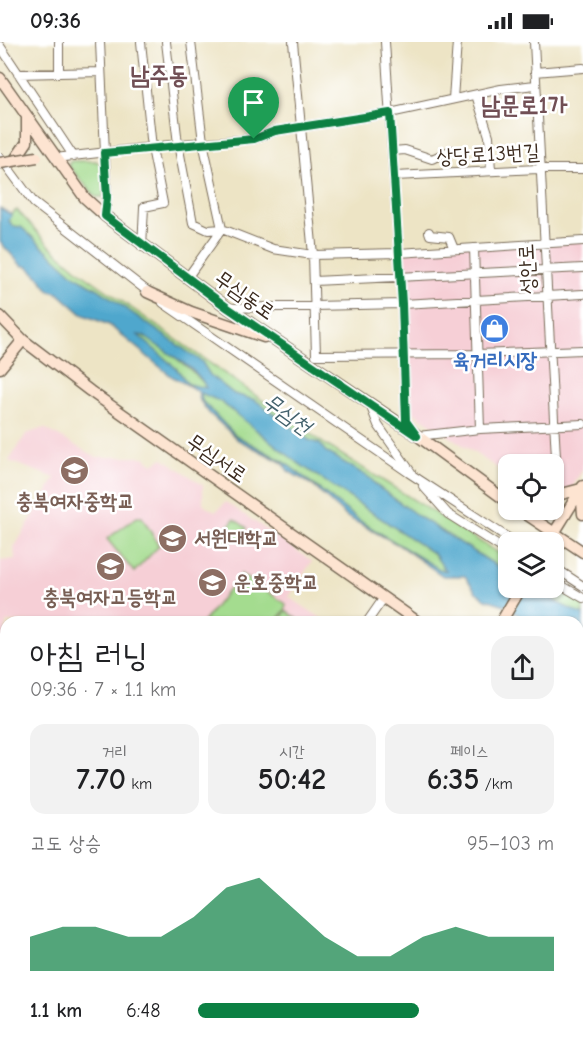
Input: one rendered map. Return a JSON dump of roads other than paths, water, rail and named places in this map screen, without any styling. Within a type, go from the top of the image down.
[{"type":"street","points":[[59,42],[59,72]]},
{"type":"street","points":[[100,42],[107,197],[105,216]]},
{"type":"street","points":[[141,42],[152,148],[163,203],[144,207],[142,247]]},
{"type":"street","points":[[166,42],[178,144],[193,223],[208,230],[222,229],[273,249],[313,255],[399,253],[583,242]]},
{"type":"street","points":[[187,278],[222,229],[203,142],[190,42]]},
{"type":"street","points":[[293,42],[313,255],[315,307],[313,360],[583,350]]},
{"type":"street","points":[[385,42],[401,278],[406,421],[417,436],[480,429],[583,424]]},
{"type":"street","points":[[453,99],[456,42]]},
{"type":"street","name":"성안로","points":[[534,42],[538,169],[555,454]]},
{"type":"street","points":[[0,46],[74,157]]},
{"type":"street","points":[[535,72],[583,68]]},
{"type":"street","points":[[18,74],[101,72]]},
{"type":"street","name":"무심동로","points":[[0,78],[85,198],[142,247],[277,342],[313,360],[371,407],[417,436],[498,495]]},
{"type":"street","points":[[0,163],[37,157],[74,157],[178,144],[254,139],[275,131],[390,113],[476,94],[535,85]]},
{"type":"street","points":[[476,94],[489,136],[491,171]]},
{"type":"street","points":[[15,161],[27,142],[27,118]]},
{"type":"street","name":"상당로13번길","points":[[393,151],[405,150],[432,159],[451,150]]},
{"type":"street","points":[[0,157],[34,203],[147,292],[499,532]]},
{"type":"street","name":"상당로13번길","points":[[395,176],[583,169]]},
{"type":"street","points":[[429,232],[430,236],[449,237],[454,249]]},
{"type":"street","points":[[474,248],[480,429]]},
{"type":"street","points":[[314,281],[583,268]]},
{"type":"street","points":[[147,292],[191,312],[277,342]]},
{"type":"street","points":[[228,308],[402,304],[583,294]]},
{"type":"street","name":"무심서로","points":[[0,316],[23,340],[200,470],[409,616]]},
{"type":"street","points":[[0,368],[23,340]]},
{"type":"street","points":[[371,407],[378,425],[416,477],[448,514],[498,546]]},
{"type":"street","points":[[564,493],[582,488]]},
{"type":"street","points":[[582,488],[583,514]]},
{"type":"street","points":[[555,532],[582,488]]},
{"type":"street","points":[[531,520],[544,532]]},
{"type":"street","points":[[564,544],[583,552]]},
{"type":"street","points":[[564,574],[583,586]]},
{"type":"street","points":[[564,587],[583,598]]},
{"type":"street","points":[[505,616],[515,598]]},
{"type":"street","points":[[371,616],[383,599]]},
{"type":"water","points":[[0,208],[12,215],[9,221],[13,226],[21,227],[75,276],[98,289],[202,362],[210,375],[234,394],[255,400],[309,440],[320,444],[325,451],[370,478],[377,486],[418,516],[498,567],[498,598],[551,598],[583,616],[520,616],[505,605],[486,599],[476,592],[465,576],[443,576],[397,544],[347,517],[312,485],[288,471],[283,463],[238,440],[209,413],[200,401],[198,391],[171,376],[109,325],[82,314],[58,293],[50,291],[28,267],[21,265],[0,242]],"holes":[[[138,335],[144,336],[188,366],[206,388],[188,384],[177,369]],[[201,393],[221,402],[298,463],[434,554],[446,571],[363,523],[284,462],[235,435],[202,401]]]},
{"type":"place","name":"육거리시장","points":[[495,329]]},
{"type":"place","name":"충북여자중학교","points":[[75,470]]},
{"type":"place","name":"서원대학교","points":[[173,538]]},
{"type":"place","name":"충북여자고등학교","points":[[110,566]]},
{"type":"place","name":"운호중학교","points":[[213,582]]},
{"type":"district","name":"남주동","points":[[159,75]]},
{"type":"district","name":"남문로1가","points":[[524,105]]},
{"type":"water label","name":"무심천","points":[[287,414]]}]
